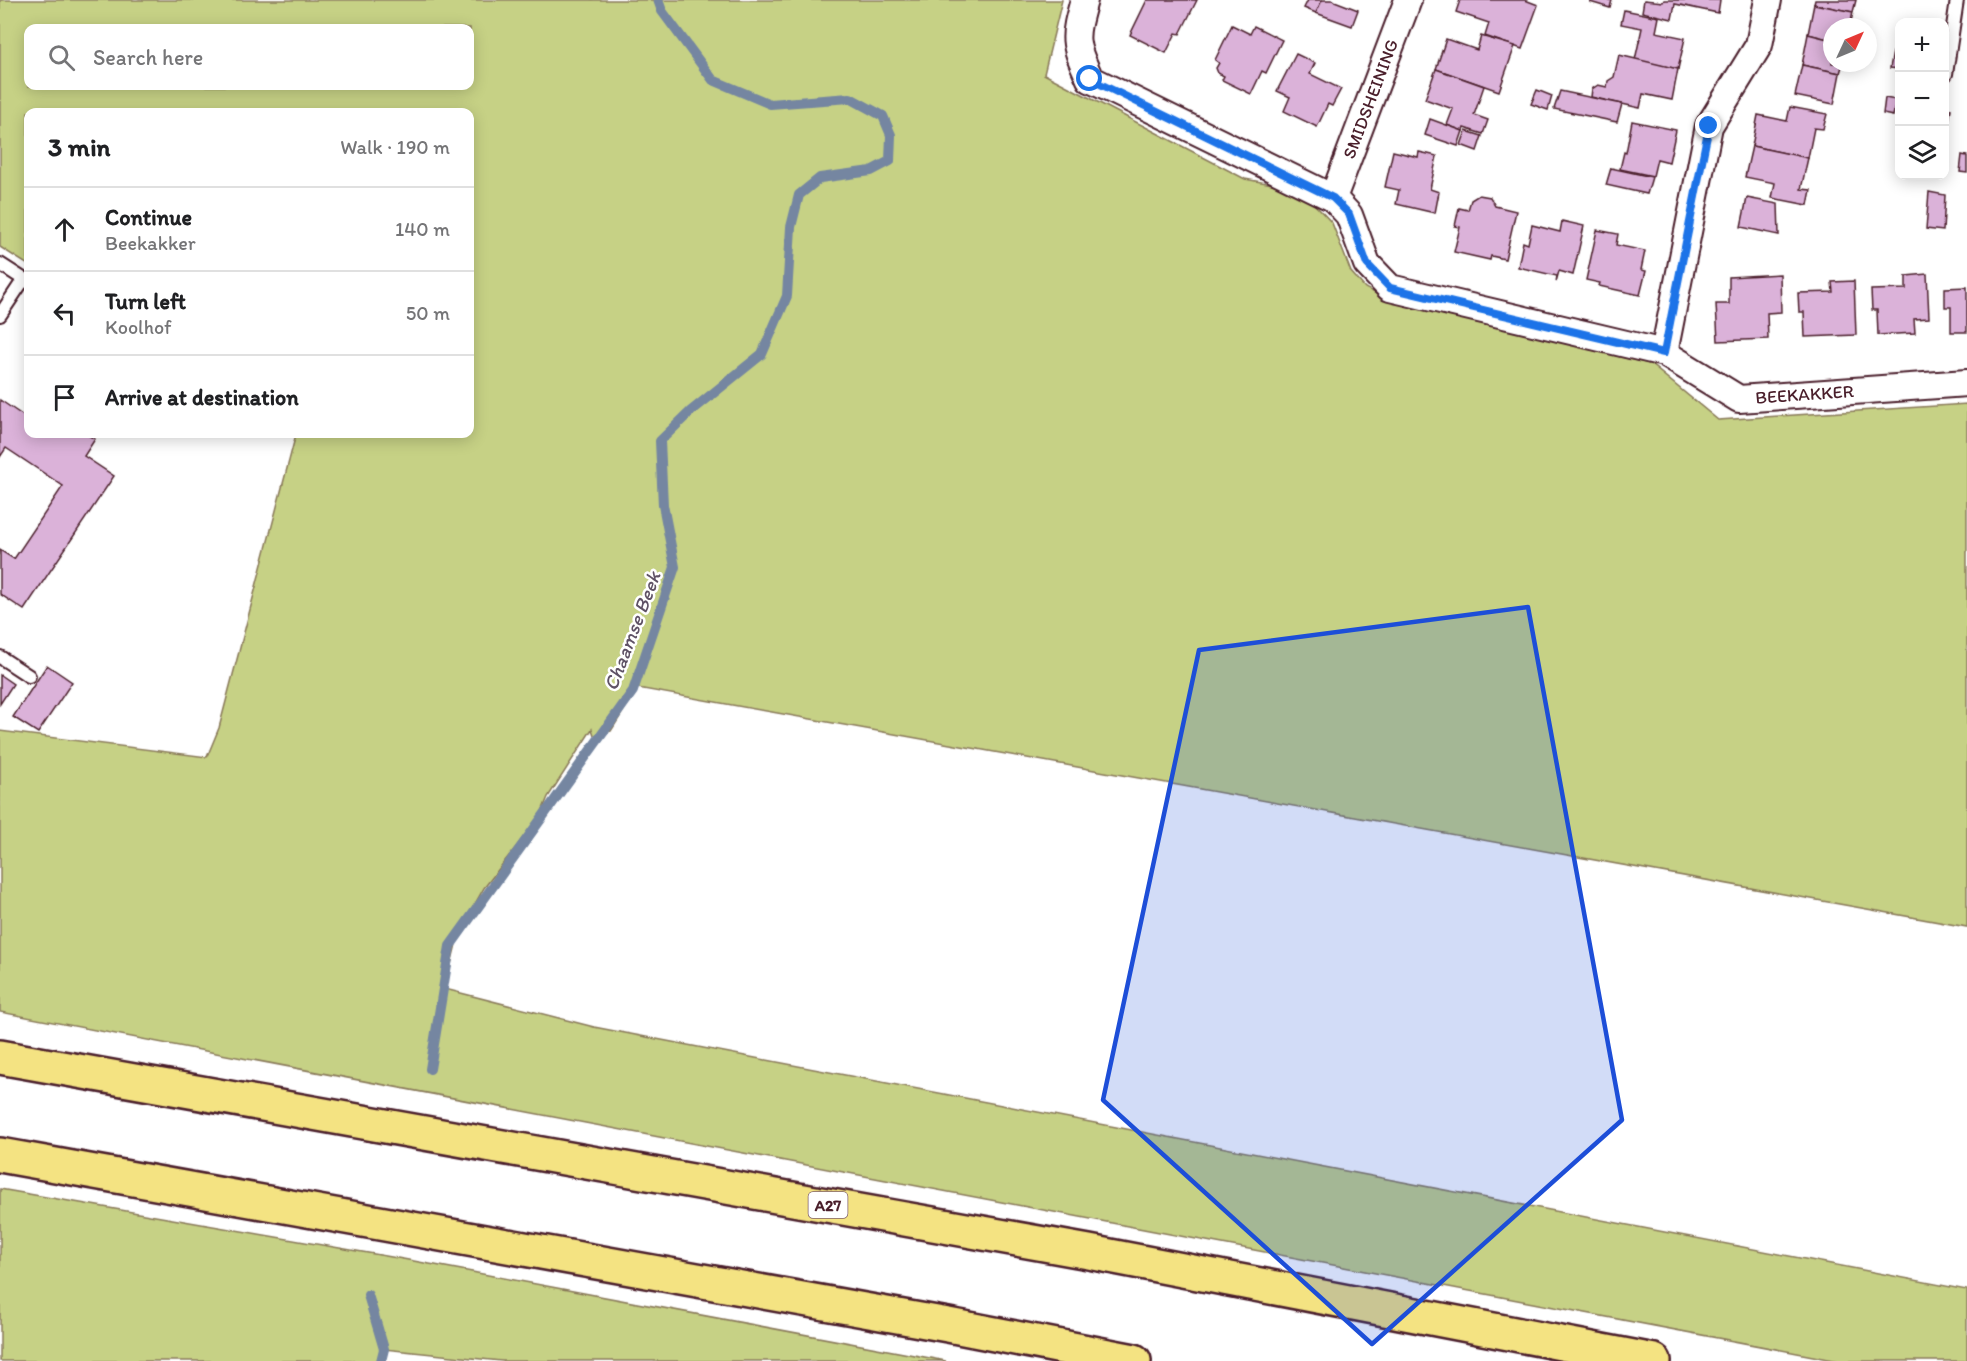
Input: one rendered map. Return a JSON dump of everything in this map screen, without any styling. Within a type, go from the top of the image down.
[{"type":"highway","name":"A27","points":[[0,1057],[1089,1252],[1654,1361]]},
{"type":"highway","points":[[0,1155],[948,1325],[1134,1361]]},
{"type":"street","name":"BEEKAKKER","points":[[1084,0],[1075,32],[1077,50],[1090,79],[1333,198],[1349,214],[1367,264],[1390,288],[1664,353],[1739,399],[1967,383]]},
{"type":"street","name":"SMIDSHEINING","points":[[1333,198],[1408,0]]},
{"type":"street","points":[[1664,353],[1709,126],[1759,45],[1768,0]]},
{"type":"lane","points":[[1946,72],[1958,0]]},
{"type":"lane","points":[[0,264],[24,280]]},
{"type":"lane","points":[[0,315],[24,284]]},
{"type":"lane","points":[[0,657],[29,676]]},
{"type":"highlighted area","points":[[1528,607],[1622,1120],[1372,1344],[1103,1100],[1199,650]]},
{"type":"green space","points":[[0,0],[1062,0],[1044,74],[1245,179],[1300,189],[1332,223],[1351,272],[1365,288],[1390,301],[1650,364],[1718,420],[1967,404],[1967,927],[638,688],[611,731],[594,735],[592,729],[548,797],[540,816],[484,888],[459,932],[445,989],[594,1027],[1967,1290],[1967,1361],[1839,1361],[0,1012],[0,731],[207,757],[219,728],[295,438],[474,438],[474,108],[24,108],[24,262],[0,247]]},
{"type":"green space","points":[[0,1189],[403,1259],[946,1361],[501,1361],[384,1349],[381,1361],[0,1361]]},
{"type":"building","points":[[1147,0],[1197,0],[1180,34],[1176,33],[1166,53],[1130,35]]},
{"type":"building","points":[[1308,0],[1322,0],[1316,13],[1304,8]]},
{"type":"building","points":[[1322,0],[1332,0],[1358,10],[1352,26],[1316,13]]},
{"type":"building","points":[[1460,0],[1525,0],[1538,5],[1522,49],[1485,36],[1489,23],[1456,12]]},
{"type":"building","points":[[1591,0],[1612,0],[1610,8],[1590,2]]},
{"type":"building","points":[[1644,0],[1663,2],[1664,0],[1720,0],[1718,13],[1675,4],[1672,19],[1642,12]]},
{"type":"building","points":[[1815,0],[1856,0],[1853,12],[1814,4]]},
{"type":"building","points":[[1814,4],[1853,12],[1852,18],[1823,18],[1823,38],[1808,34]]},
{"type":"building","points":[[1624,10],[1659,17],[1656,32],[1685,38],[1678,69],[1635,60],[1642,28],[1621,24]]},
{"type":"building","points":[[1232,25],[1250,34],[1254,26],[1282,40],[1266,73],[1262,71],[1251,94],[1222,80],[1224,76],[1218,73],[1216,68],[1219,63],[1215,60]]},
{"type":"building","points":[[1808,34],[1823,38],[1823,69],[1802,65]]},
{"type":"building","points":[[1481,36],[1515,46],[1499,91],[1436,69],[1446,39],[1477,50]]},
{"type":"building","points":[[1893,52],[1895,52],[1895,68],[1890,68]]},
{"type":"building","points":[[1296,54],[1315,63],[1310,74],[1341,89],[1332,106],[1328,104],[1317,127],[1284,111],[1290,97],[1277,91]]},
{"type":"building","points":[[1619,55],[1678,69],[1672,100],[1643,94],[1640,108],[1591,97],[1592,89],[1598,85],[1607,87],[1608,81],[1614,77]]},
{"type":"building","points":[[1802,65],[1823,69],[1823,72],[1840,73],[1834,104],[1795,96]]},
{"type":"building","points":[[1436,69],[1484,86],[1474,115],[1488,120],[1483,134],[1464,128],[1463,131],[1447,125],[1453,109],[1425,99]]},
{"type":"building","points":[[1537,90],[1552,96],[1548,110],[1531,104]]},
{"type":"building","points":[[1560,91],[1622,104],[1617,122],[1554,109]]},
{"type":"building","points":[[1885,98],[1895,100],[1893,116],[1883,114]]},
{"type":"building","points":[[1790,107],[1827,114],[1823,129],[1814,128],[1808,158],[1752,146],[1758,115],[1787,121]]},
{"type":"building","points":[[1430,119],[1463,131],[1458,146],[1425,135]]},
{"type":"building","points":[[1632,121],[1676,130],[1669,162],[1657,159],[1653,176],[1620,169],[1624,152],[1626,153]]},
{"type":"building","points":[[1466,131],[1482,136],[1477,151],[1461,145]]},
{"type":"building","points":[[1752,146],[1808,158],[1801,189],[1811,190],[1808,205],[1772,198],[1775,183],[1745,177]]},
{"type":"building","points":[[1393,151],[1418,157],[1419,152],[1437,156],[1430,189],[1439,192],[1435,213],[1396,204],[1399,190],[1385,187]]},
{"type":"building","points":[[1962,155],[1967,156],[1967,173],[1960,172]]},
{"type":"building","points":[[1611,168],[1652,177],[1647,194],[1606,185]]},
{"type":"building","points":[[1929,192],[1945,195],[1943,231],[1926,229]]},
{"type":"building","points":[[1479,195],[1490,197],[1495,206],[1516,211],[1505,259],[1491,256],[1490,260],[1454,252],[1460,227],[1455,226],[1459,208],[1468,210],[1471,200]]},
{"type":"building","points":[[1747,198],[1778,204],[1779,235],[1741,227]]},
{"type":"building","points":[[1562,221],[1584,226],[1573,275],[1559,271],[1556,282],[1557,276],[1518,267],[1523,242],[1528,244],[1532,225],[1560,232]]},
{"type":"building","points":[[1597,230],[1618,234],[1616,245],[1645,251],[1641,270],[1646,271],[1640,295],[1599,286],[1600,283],[1586,280]]},
{"type":"building","points":[[1780,274],[1781,312],[1767,313],[1768,339],[1718,341],[1716,304],[1729,304],[1729,277]]},
{"type":"building","points":[[1927,274],[1929,318],[1914,319],[1915,333],[1878,335],[1877,310],[1872,310],[1871,290],[1906,289],[1906,276]]},
{"type":"building","points":[[1854,281],[1856,335],[1805,337],[1804,312],[1799,312],[1798,293],[1833,292],[1832,282]]},
{"type":"building","points":[[1967,287],[1967,332],[1951,332],[1951,307],[1945,307],[1945,288]]},
{"type":"building","points":[[0,400],[24,416],[24,438],[95,439],[84,456],[114,476],[24,610],[0,594],[0,550],[14,559],[63,486],[6,448],[0,457]]},
{"type":"building","points":[[47,665],[72,682],[38,733],[13,717]]},
{"type":"building","points":[[0,675],[13,684],[0,704]]},
{"type":"waterway","name":"Chaamse Beek","points":[[430,1069],[450,946],[633,691],[675,567],[663,505],[660,441],[690,412],[762,354],[787,296],[791,227],[799,195],[820,178],[871,171],[890,161],[891,135],[883,116],[850,98],[770,104],[713,80],[662,11],[658,0]]},
{"type":"waterway","name":"Chaamse Beek","points":[[368,1295],[384,1349],[381,1361]]},
{"type":"route","points":[[1090,79],[1333,198],[1349,214],[1367,264],[1390,288],[1664,353],[1709,126]]}]
